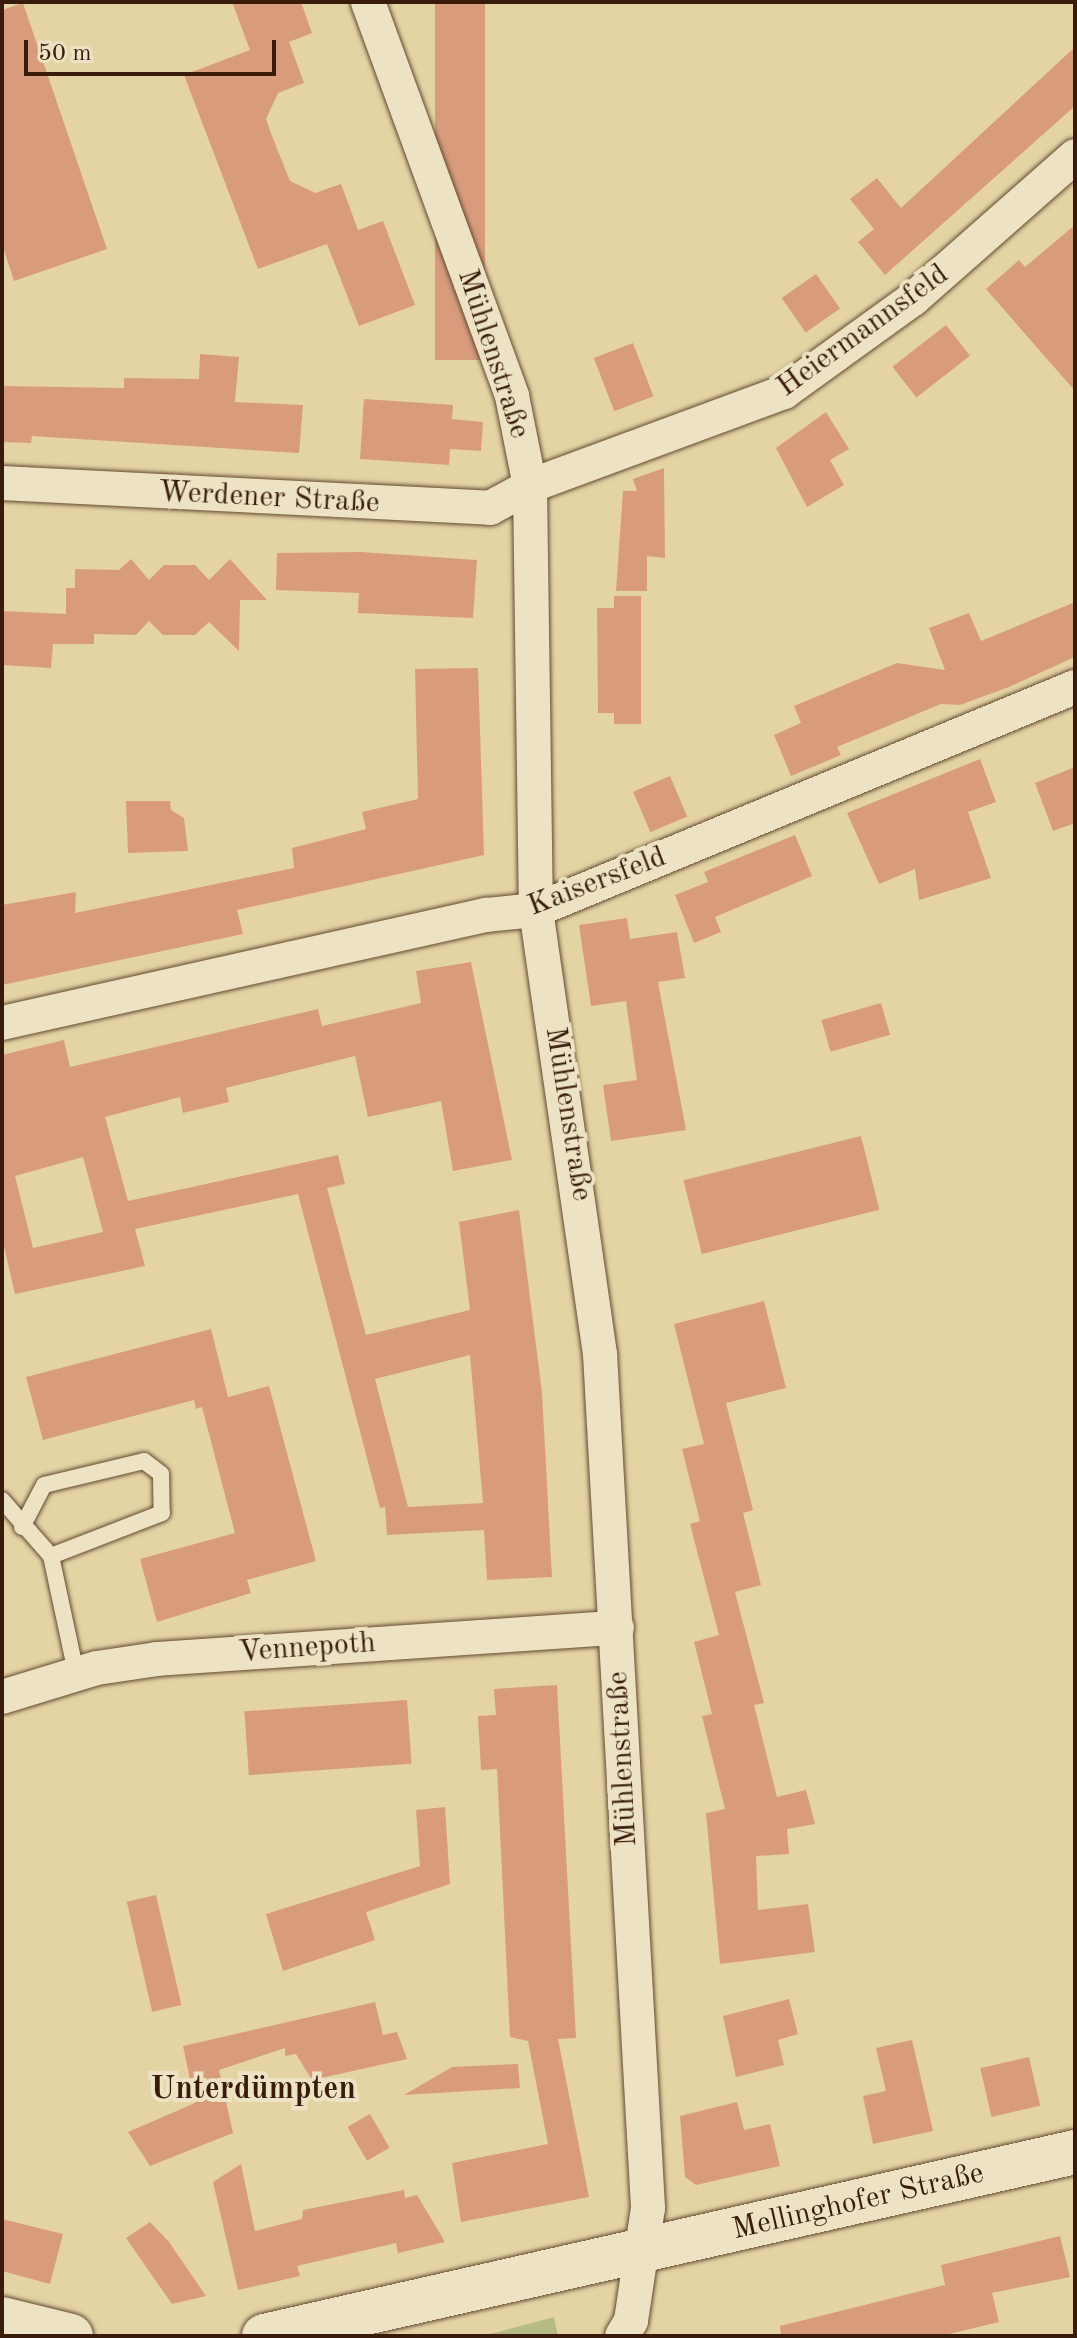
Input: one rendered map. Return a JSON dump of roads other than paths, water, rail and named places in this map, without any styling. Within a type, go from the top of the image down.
[{"type":"main road","name":"Mellinghofer Straße","points":[[264,2336],[1075,2152]]},
{"type":"main road","points":[[2,2319],[71,2336]]},
{"type":"street","name":"Mühlenstraße","points":[[368,2],[512,396],[530,486],[536,910],[597,1329],[617,1628],[648,2208],[642,2252]]},
{"type":"street","name":"Heiermannsfeld","points":[[530,486],[784,392],[913,299],[1075,156]]},
{"type":"street","name":"Werdener Straße","points":[[2,483],[473,510],[507,501],[530,486]]},
{"type":"street","name":"Kaisersfeld","points":[[2,1023],[486,915],[536,910],[1075,687]]},
{"type":"street","name":"Vennepoth","points":[[2,1697],[76,1673],[182,1657],[617,1628]]},
{"type":"street","points":[[622,2336],[631,2321],[642,2252]]},
{"type":"lane","points":[[22,1527],[44,1485],[144,1461],[161,1474],[162,1513],[51,1556]]},
{"type":"lane","points":[[2,1500],[22,1527],[51,1556],[76,1673]]},
{"type":"district","name":"Unterdümpten","points":[[253,2090]]}]
